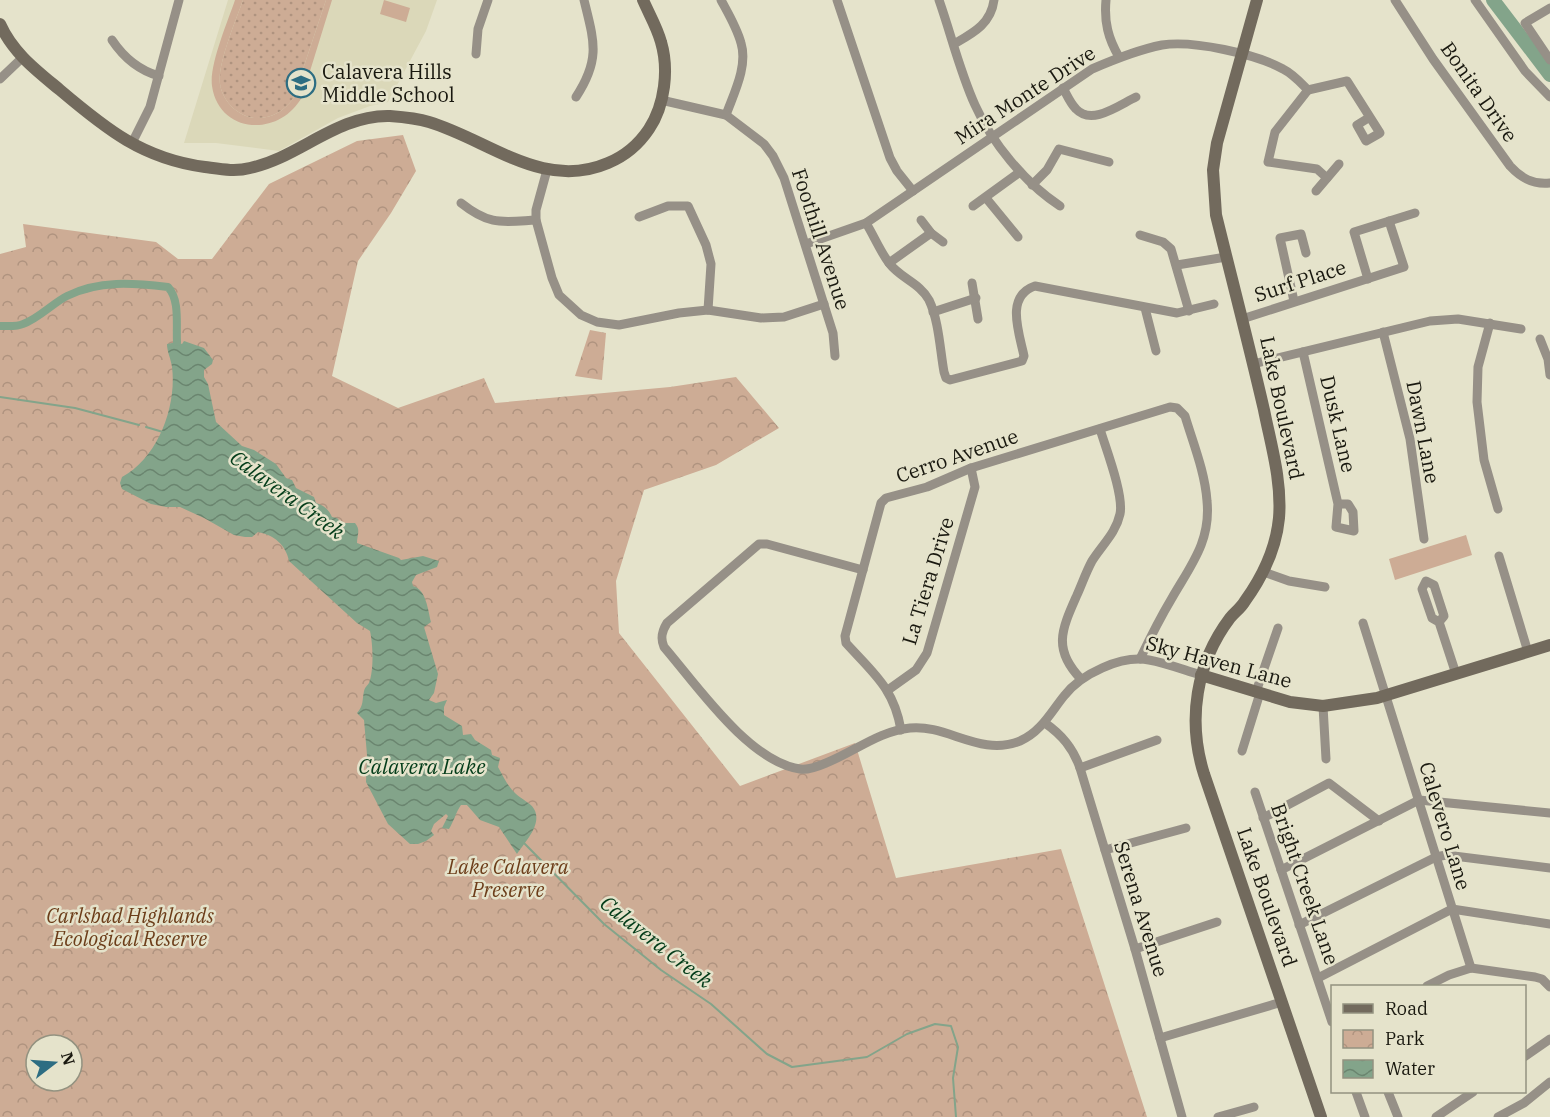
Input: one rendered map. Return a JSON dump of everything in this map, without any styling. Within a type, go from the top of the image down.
[{"type":"street","points":[[132,143],[150,108],[180,0]]},
{"type":"street","points":[[476,54],[478,29],[488,0]]},
{"type":"street","points":[[576,97],[593,66],[594,40],[584,0]]},
{"type":"street","points":[[0,24],[5,36],[22,58],[106,128],[164,158],[192,166],[242,170],[269,163],[348,123],[387,116],[429,122],[528,164],[546,170],[567,172],[594,169],[614,160],[642,139],[655,120],[661,100],[665,63],[661,41],[644,0]]},
{"type":"street","points":[[722,0],[741,44],[742,56],[739,81],[726,115]]},
{"type":"street","points":[[837,0],[890,158],[913,191]]},
{"type":"street","points":[[939,0],[974,103],[1020,172],[1039,192],[1060,206]]},
{"type":"street","points":[[954,44],[980,28],[990,13],[994,0]]},
{"type":"street","points":[[1106,0],[1104,18],[1119,57]]},
{"type":"street","name":"Lake Boulevard","points":[[1257,0],[1217,143],[1213,170],[1216,215],[1275,460],[1280,497],[1275,541],[1264,572],[1208,654],[1201,675],[1196,723],[1199,759],[1321,1117]]},
{"type":"street","name":"Bonita Drive","points":[[1395,0],[1433,59],[1510,166],[1519,176],[1527,180],[1538,184],[1550,183]]},
{"type":"street","points":[[1475,0],[1525,71],[1550,97]]},
{"type":"street","points":[[1550,8],[1525,23],[1550,60]]},
{"type":"street","points":[[112,40],[122,56],[134,65],[159,76]]},
{"type":"street","name":"Mira Monte Drive","points":[[806,244],[866,223],[1092,69],[1132,52],[1178,44],[1200,45],[1273,64],[1286,70],[1308,90]]},
{"type":"street","points":[[0,79],[22,58]]},
{"type":"street","points":[[1327,178],[1317,169],[1268,162],[1275,132],[1308,90],[1347,81],[1370,117]]},
{"type":"street","points":[[1063,88],[1076,109],[1085,116],[1094,116],[1136,97]]},
{"type":"street","name":"Foothill Avenue","points":[[661,100],[726,115],[764,144],[773,156],[784,178],[806,244],[833,333],[835,356]]},
{"type":"street","points":[[1032,185],[1047,170],[1059,149],[1109,162]]},
{"type":"street","points":[[1316,191],[1339,164]]},
{"type":"street","points":[[546,170],[536,210],[536,220],[559,295],[581,315],[597,322],[619,326],[680,313],[708,310],[761,318],[784,317],[824,304]]},
{"type":"street","points":[[973,206],[1020,172]]},
{"type":"street","points":[[986,198],[1018,237]]},
{"type":"street","points":[[461,203],[481,217],[495,222],[536,220]]},
{"type":"street","points":[[639,217],[668,206],[688,206],[706,245],[711,264],[708,310]]},
{"type":"street","points":[[1389,221],[1415,213]]},
{"type":"street","points":[[921,220],[943,242]]},
{"type":"street","name":"Surf Place","points":[[1242,319],[1294,301],[1368,279],[1404,267],[1389,221],[1354,232],[1368,279]]},
{"type":"street","points":[[866,223],[889,263],[922,290],[933,312],[944,372],[946,378],[950,380],[1022,361],[1016,314],[1020,295],[1024,290],[1035,286],[1177,313],[1214,304]]},
{"type":"street","points":[[889,263],[932,233]]},
{"type":"street","points":[[1294,301],[1280,238],[1301,234],[1306,253]]},
{"type":"street","points":[[1140,235],[1163,242],[1171,249],[1189,311]]},
{"type":"street","points":[[1177,265],[1226,257]]},
{"type":"street","points":[[972,283],[978,320]]},
{"type":"street","points":[[933,312],[976,298]]},
{"type":"street","points":[[1145,308],[1156,351]]},
{"type":"street","points":[[1253,364],[1430,321],[1458,318],[1521,329]]},
{"type":"street","points":[[1490,323],[1478,367],[1477,402],[1484,460],[1498,509]]},
{"type":"street","name":"Dawn Lane","points":[[1383,333],[1410,439],[1413,474],[1424,539]]},
{"type":"street","points":[[1540,339],[1548,359],[1550,375]]},
{"type":"street","name":"Dusk Lane","points":[[1303,352],[1338,504]]},
{"type":"street","name":"Cerro Avenue","points":[[901,730],[897,709],[888,690],[846,643],[845,636],[881,503],[886,498],[927,487],[971,468],[1170,407],[1177,408],[1185,416],[1205,485],[1208,521],[1201,550],[1167,607],[1140,659]]},
{"type":"street","points":[[1081,679],[1072,669],[1063,649],[1064,624],[1092,562],[1115,531],[1121,512],[1120,495],[1100,429]]},
{"type":"street","name":"La Tiera Drive","points":[[888,690],[916,670],[927,653],[975,487],[971,468]]},
{"type":"street","name":"Sky Haven Lane","points":[[863,570],[767,544],[759,544],[667,623],[662,630],[664,647],[736,732],[772,759],[801,769],[825,764],[882,736],[911,728],[930,730],[982,744],[999,746],[1020,741],[1045,723],[1065,693],[1081,679],[1110,665],[1140,659],[1290,702],[1323,706],[1385,696],[1550,645]]},
{"type":"street","points":[[1499,556],[1528,652]]},
{"type":"street","points":[[1264,572],[1289,581],[1325,587]]},
{"type":"street","points":[[1426,581],[1422,589],[1432,618],[1439,622],[1456,674]]},
{"type":"street","name":"Calevero Lane","points":[[1362,623],[1471,968]]},
{"type":"street","points":[[1242,751],[1278,628]]},
{"type":"street","points":[[1323,706],[1326,759]]},
{"type":"street","name":"Serena Avenue","points":[[1045,723],[1057,731],[1068,744],[1080,768],[1182,1117]]},
{"type":"street","points":[[1080,768],[1157,740]]},
{"type":"street","points":[[1263,818],[1329,783],[1379,821]]},
{"type":"street","name":"Bright Creek Lane","points":[[1255,792],[1331,1019]]},
{"type":"street","points":[[1281,870],[1419,800],[1550,813]]},
{"type":"street","points":[[1105,850],[1186,828]]},
{"type":"street","points":[[1299,925],[1436,857],[1446,855],[1550,867]]},
{"type":"street","points":[[1318,978],[1452,909],[1550,924]]},
{"type":"street","points":[[1134,949],[1217,922]]},
{"type":"street","points":[[1431,985],[1449,975],[1471,968],[1535,977],[1549,985]]},
{"type":"street","points":[[1160,1038],[1282,1002]]},
{"type":"street","points":[[1526,1056],[1550,1040]]},
{"type":"street","points":[[1498,1117],[1524,1103],[1550,1082]]},
{"type":"street","points":[[1356,1093],[1365,1117]]},
{"type":"street","points":[[1388,1093],[1398,1117]]},
{"type":"street","points":[[1436,1117],[1472,1093]]},
{"type":"street","points":[[1218,1117],[1254,1107]]},
{"type":"shaded area","name":"Calavera Hills Middle School","points":[[228,0],[437,0],[426,31],[388,102],[338,118],[279,151],[216,143],[184,143]]},
{"type":"green space","points":[[235,0],[243,0],[224,54],[220,76],[221,87],[223,94],[235,110],[248,117],[260,118],[276,114],[293,99],[326,0],[332,0],[302,97],[292,110],[279,119],[265,124],[251,125],[237,121],[226,114],[217,102],[212,86],[216,55]]},
{"type":"green space","points":[[243,0],[326,0],[293,99],[285,108],[271,116],[251,117],[238,112],[227,100],[221,87],[220,76],[224,54]]},
{"type":"green space","points":[[384,0],[410,8],[406,22],[380,14]]},
{"type":"green space","name":"Lake Calavera Preserve","points":[[403,135],[416,171],[358,261],[332,376],[398,408],[484,378],[495,403],[670,387],[736,377],[779,428],[716,465],[644,490],[616,581],[619,633],[740,786],[855,743],[896,878],[1061,849],[1147,1117],[0,1117],[0,254],[26,247],[23,224],[156,242],[178,259],[212,259],[269,184],[357,141]]},
{"type":"green space","points":[[590,330],[606,333],[602,380],[575,376]]},
{"type":"green space","points":[[1466,535],[1472,555],[1395,580],[1389,559]]},
{"type":"water","name":"Calavera Lake","points":[[184,341],[204,348],[213,360],[212,364],[204,370],[204,377],[208,384],[216,422],[242,446],[254,450],[276,464],[286,478],[292,480],[296,488],[314,497],[316,503],[326,508],[332,517],[342,523],[355,523],[358,530],[357,543],[401,560],[423,556],[439,561],[437,567],[416,575],[412,582],[413,586],[424,596],[431,622],[424,627],[438,674],[434,693],[429,700],[436,703],[447,700],[444,715],[462,726],[463,735],[471,734],[475,740],[491,750],[492,755],[500,758],[498,767],[508,785],[534,809],[536,821],[534,827],[517,854],[499,827],[480,820],[467,805],[461,805],[449,829],[442,828],[448,816],[446,814],[434,824],[431,831],[434,835],[418,844],[410,844],[388,824],[366,782],[367,755],[364,720],[357,713],[362,705],[364,691],[372,671],[370,631],[357,623],[289,561],[285,550],[278,542],[258,532],[252,537],[234,535],[180,507],[151,504],[122,489],[120,483],[122,477],[146,457],[155,444],[168,414],[173,382],[167,344],[177,342],[182,344]]},
{"type":"waterway","points":[[1493,0],[1550,75]]},
{"type":"waterway","points":[[0,326],[18,326],[29,322],[67,296],[91,287],[116,284],[168,287],[172,292],[177,313],[177,342]]},
{"type":"waterway","name":"Calavera Creek","points":[[0,397],[75,408],[139,425]]},
{"type":"waterway","points":[[146,427],[163,432]]},
{"type":"waterway","name":"Calavera Creek","points":[[522,841],[604,924],[661,970],[711,1004],[767,1054],[792,1067],[867,1057],[907,1034],[935,1024],[951,1026],[958,1047],[953,1078],[956,1117]]},
{"type":"place","name":"Calavera Hills Middle School","points":[[301,83]]},
{"type":"park label","name":"Carlsbad Highlands Ecological Reserve","points":[[130,928]]}]
